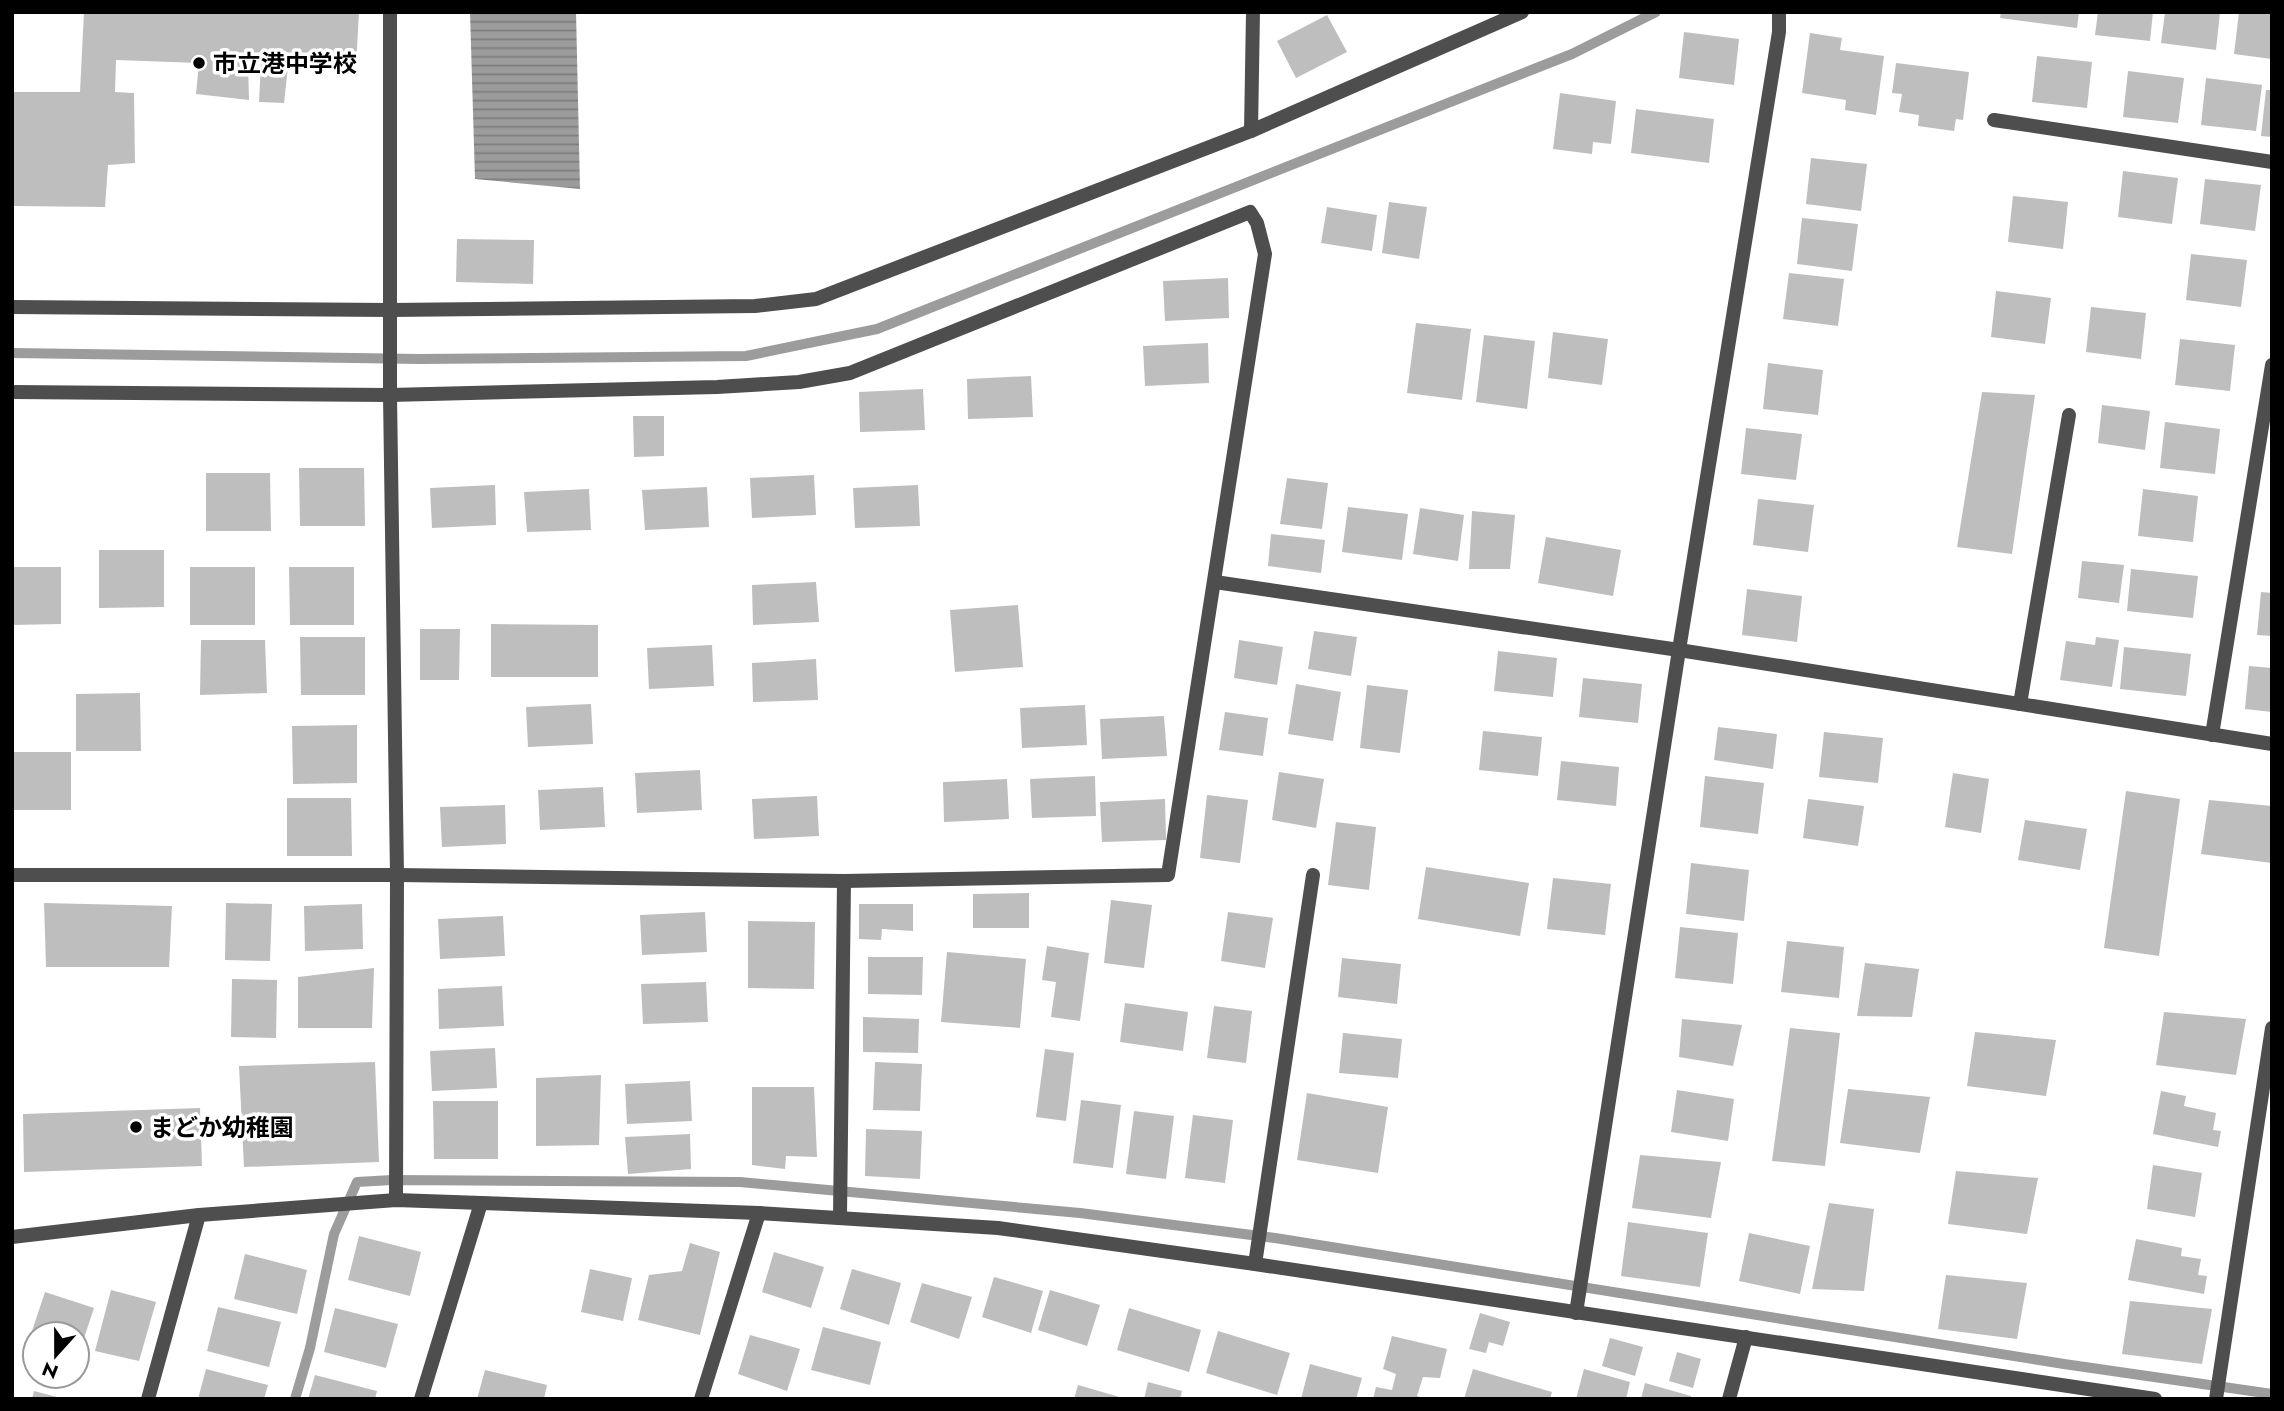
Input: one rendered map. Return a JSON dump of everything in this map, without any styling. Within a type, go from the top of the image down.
[{"type":"street","points":[[390,12],[390,396],[397,875],[397,1200]]},
{"type":"street","points":[[1251,131],[1253,12]]},
{"type":"street","points":[[12,307],[390,310],[755,306],[816,299],[1251,131],[1522,12]]},
{"type":"street","points":[[1576,1313],[1779,32],[1779,12]]},
{"type":"street","points":[[1994,120],[2272,162]]},
{"type":"street","points":[[12,392],[390,396],[717,387],[799,382],[850,373],[1250,212],[1258,223],[1265,254],[1168,875],[844,881],[397,875],[12,875]]},
{"type":"street","points":[[2212,735],[2272,365]]},
{"type":"street","points":[[2020,704],[2069,415]]},
{"type":"street","points":[[1215,582],[1679,650],[2272,744]]},
{"type":"street","points":[[1255,1264],[1313,874]]},
{"type":"street","points":[[840,1217],[844,881]]},
{"type":"street","points":[[2216,1399],[2272,1028]]},
{"type":"street","points":[[12,1237],[199,1215],[397,1200],[759,1213],[999,1228],[2155,1399]]},
{"type":"street","points":[[421,1399],[481,1203]]},
{"type":"street","points":[[702,1399],[759,1213]]},
{"type":"street","points":[[148,1399],[199,1215]]},
{"type":"street","points":[[1729,1399],[1746,1337]]},
{"type":"shaded area","points":[[470,12],[576,12],[580,189],[475,179]]},
{"type":"building","points":[[84,12],[359,12],[356,67],[288,67],[284,103],[259,102],[261,62],[248,62],[249,100],[196,94],[199,63],[116,60],[115,92],[134,93],[135,163],[108,165],[105,207],[12,206],[12,92],[80,92]]},
{"type":"building","points":[[2001,12],[2079,12],[2077,28],[2000,18]]},
{"type":"building","points":[[2098,12],[2153,12],[2150,41],[2095,35]]},
{"type":"building","points":[[2165,12],[2220,12],[2216,50],[2161,43]]},
{"type":"building","points":[[2239,12],[2272,12],[2272,59],[2234,54]]},
{"type":"building","points":[[1327,15],[1347,52],[1296,78],[1277,41]]},
{"type":"building","points":[[1684,32],[1739,39],[1734,85],[1679,78]]},
{"type":"building","points":[[1810,33],[1842,38],[1840,50],[1884,56],[1876,115],[1845,110],[1846,100],[1802,93]]},
{"type":"building","points":[[2037,56],[2092,62],[2087,108],[2032,102]]},
{"type":"building","points":[[1896,63],[1969,72],[1963,120],[1956,119],[1954,131],[1918,126],[1919,115],[1899,112],[1902,94],[1892,93]]},
{"type":"building","points":[[2128,71],[2184,78],[2178,123],[2123,117]]},
{"type":"building","points":[[2206,78],[2262,85],[2256,131],[2201,125]]},
{"type":"building","points":[[2266,90],[2272,90],[2272,137],[2261,136]]},
{"type":"building","points":[[1560,93],[1616,101],[1611,144],[1593,142],[1592,154],[1553,149]]},
{"type":"building","points":[[1636,109],[1714,119],[1709,163],[1631,153]]},
{"type":"building","points":[[1811,158],[1867,164],[1861,211],[1806,204]]},
{"type":"building","points":[[2123,171],[2178,178],[2172,224],[2118,217]]},
{"type":"building","points":[[2205,179],[2261,185],[2255,231],[2200,224]]},
{"type":"building","points":[[2013,196],[2068,202],[2063,249],[2008,242]]},
{"type":"building","points":[[1389,202],[1427,207],[1419,259],[1382,253]]},
{"type":"building","points":[[1327,207],[1377,215],[1372,251],[1321,243]]},
{"type":"building","points":[[1802,218],[1858,224],[1852,271],[1797,264]]},
{"type":"building","points":[[457,239],[534,240],[533,284],[456,282]]},
{"type":"building","points":[[2191,254],[2247,260],[2241,307],[2186,300]]},
{"type":"building","points":[[1789,273],[1844,279],[1838,326],[1783,319]]},
{"type":"building","points":[[1228,278],[1229,318],[1165,321],[1163,281]]},
{"type":"building","points":[[1996,291],[2051,298],[2045,344],[1991,337]]},
{"type":"building","points":[[2091,307],[2146,313],[2141,359],[2086,352]]},
{"type":"building","points":[[1416,323],[1471,329],[1462,400],[1407,393]]},
{"type":"building","points":[[1553,332],[1608,339],[1602,385],[1548,378]]},
{"type":"building","points":[[1484,335],[1535,341],[1527,409],[1476,402]]},
{"type":"building","points":[[2180,339],[2235,345],[2230,391],[2175,385]]},
{"type":"building","points":[[1208,343],[1209,383],[1145,386],[1143,346]]},
{"type":"building","points":[[1768,363],[1823,370],[1818,415],[1763,409]]},
{"type":"building","points":[[1031,376],[1033,417],[968,419],[967,379]]},
{"type":"building","points":[[923,389],[925,430],[860,432],[859,392]]},
{"type":"building","points":[[1982,392],[2035,395],[2012,554],[1957,547]]},
{"type":"building","points":[[2102,405],[2150,411],[2145,450],[2098,443]]},
{"type":"building","points":[[633,416],[664,416],[664,456],[634,457]]},
{"type":"building","points":[[2165,422],[2220,429],[2215,474],[2160,468]]},
{"type":"building","points":[[1746,428],[1802,434],[1796,480],[1741,474]]},
{"type":"building","points":[[299,468],[364,468],[365,526],[300,526]]},
{"type":"building","points":[[206,473],[270,473],[271,531],[206,531]]},
{"type":"building","points":[[814,475],[816,515],[752,518],[750,478]]},
{"type":"building","points":[[1287,478],[1328,483],[1322,529],[1280,524]]},
{"type":"building","points":[[495,485],[496,525],[432,528],[430,488]]},
{"type":"building","points":[[918,485],[920,526],[855,528],[853,488]]},
{"type":"building","points":[[707,487],[709,527],[645,530],[642,490]]},
{"type":"building","points":[[589,489],[591,530],[527,532],[524,492]]},
{"type":"building","points":[[2143,489],[2198,496],[2193,542],[2138,536]]},
{"type":"building","points":[[1758,499],[1814,505],[1808,552],[1753,545]]},
{"type":"building","points":[[1348,507],[1408,514],[1402,560],[1342,552]]},
{"type":"building","points":[[1420,508],[1464,515],[1458,561],[1413,554]]},
{"type":"building","points":[[1472,511],[1515,515],[1510,569],[1469,569]]},
{"type":"building","points":[[1271,534],[1325,540],[1321,573],[1268,566]]},
{"type":"building","points":[[1546,537],[1621,550],[1613,596],[1538,583]]},
{"type":"building","points":[[99,550],[164,550],[164,607],[99,608]]},
{"type":"building","points":[[2082,561],[2124,565],[2119,603],[2078,598]]},
{"type":"building","points":[[12,567],[61,567],[61,624],[12,625]]},
{"type":"building","points":[[190,567],[255,567],[255,625],[190,625]]},
{"type":"building","points":[[289,567],[354,567],[354,625],[290,625]]},
{"type":"building","points":[[2131,569],[2198,576],[2193,618],[2127,611]]},
{"type":"building","points":[[816,582],[819,622],[753,625],[752,585]]},
{"type":"building","points":[[1747,589],[1802,596],[1797,642],[1742,635]]},
{"type":"building","points":[[2261,592],[2272,593],[2272,636],[2257,635]]},
{"type":"building","points":[[1018,605],[1023,667],[955,672],[950,610]]},
{"type":"building","points":[[491,624],[598,625],[598,677],[491,677]]},
{"type":"building","points":[[420,629],[460,629],[459,680],[420,680]]},
{"type":"building","points":[[1314,631],[1357,637],[1351,676],[1308,669]]},
{"type":"building","points":[[300,637],[365,637],[365,695],[301,695]]},
{"type":"building","points":[[2096,637],[2119,640],[2112,687],[2060,680],[2066,641],[2095,645]]},
{"type":"building","points":[[201,640],[265,640],[267,693],[200,695]]},
{"type":"building","points":[[1239,640],[1283,647],[1277,685],[1234,678]]},
{"type":"building","points":[[712,645],[714,686],[649,689],[647,648]]},
{"type":"building","points":[[2124,647],[2191,654],[2186,696],[2120,689]]},
{"type":"building","points":[[1498,651],[1557,658],[1553,697],[1494,691]]},
{"type":"building","points":[[816,659],[818,700],[753,702],[752,663]]},
{"type":"building","points":[[2249,666],[2272,668],[2272,712],[2245,709]]},
{"type":"building","points":[[1583,678],[1642,684],[1638,723],[1579,717]]},
{"type":"building","points":[[1296,684],[1341,692],[1333,741],[1288,734]]},
{"type":"building","points":[[1367,685],[1408,690],[1400,753],[1360,748]]},
{"type":"building","points":[[140,693],[141,751],[76,751],[76,694]]},
{"type":"building","points":[[591,704],[593,744],[528,747],[526,707]]},
{"type":"building","points":[[1085,705],[1087,745],[1022,748],[1020,708]]},
{"type":"building","points":[[1225,712],[1268,718],[1263,756],[1219,750]]},
{"type":"building","points":[[1164,716],[1167,756],[1102,759],[1100,719]]},
{"type":"building","points":[[357,725],[357,783],[293,784],[292,726]]},
{"type":"building","points":[[1718,727],[1777,734],[1773,769],[1714,760]]},
{"type":"building","points":[[1483,731],[1542,737],[1538,776],[1479,770]]},
{"type":"building","points":[[1824,732],[1883,738],[1878,783],[1819,777]]},
{"type":"building","points":[[12,752],[71,752],[71,810],[12,810]]},
{"type":"building","points":[[1561,761],[1619,767],[1616,806],[1557,800]]},
{"type":"building","points":[[700,770],[702,810],[637,813],[635,773]]},
{"type":"building","points":[[1279,772],[1324,779],[1316,828],[1272,820]]},
{"type":"building","points":[[1953,773],[1989,779],[1981,833],[1945,827]]},
{"type":"building","points":[[1095,776],[1096,816],[1032,818],[1030,779]]},
{"type":"building","points":[[1705,776],[1764,783],[1758,834],[1700,827]]},
{"type":"building","points":[[1007,779],[1009,819],[944,822],[943,782]]},
{"type":"building","points":[[603,787],[605,827],[540,830],[538,790]]},
{"type":"building","points":[[2126,791],[2180,799],[2159,956],[2104,948]]},
{"type":"building","points":[[1207,795],[1248,800],[1240,863],[1200,858]]},
{"type":"building","points":[[817,796],[819,836],[754,839],[752,799]]},
{"type":"building","points":[[287,798],[351,798],[352,856],[287,856]]},
{"type":"building","points":[[1165,799],[1166,840],[1102,842],[1100,802]]},
{"type":"building","points":[[1808,799],[1864,806],[1858,846],[1803,838]]},
{"type":"building","points":[[2209,800],[2272,806],[2272,863],[2201,854]]},
{"type":"building","points":[[505,805],[506,844],[442,847],[440,807]]},
{"type":"building","points":[[2025,820],[2087,829],[2080,870],[2018,860]]},
{"type":"building","points":[[1336,822],[1376,827],[1369,890],[1328,885]]},
{"type":"building","points":[[1691,863],[1749,870],[1744,921],[1686,914]]},
{"type":"building","points":[[1426,867],[1529,883],[1520,936],[1418,919]]},
{"type":"building","points":[[1553,878],[1611,884],[1605,935],[1547,929]]},
{"type":"building","points":[[1029,893],[1029,928],[973,928],[973,894]]},
{"type":"building","points":[[1111,900],[1152,905],[1144,968],[1104,963]]},
{"type":"building","points":[[44,903],[172,906],[169,967],[46,967]]},
{"type":"building","points":[[226,903],[272,904],[270,961],[225,960]]},
{"type":"building","points":[[362,904],[363,949],[305,951],[304,906]]},
{"type":"building","points":[[859,904],[913,904],[913,931],[882,929],[881,940],[859,939]]},
{"type":"building","points":[[705,912],[707,952],[642,955],[640,915]]},
{"type":"building","points":[[1228,912],[1273,918],[1265,968],[1221,961]]},
{"type":"building","points":[[503,916],[505,956],[440,959],[438,919]]},
{"type":"building","points":[[748,921],[815,922],[814,989],[748,988]]},
{"type":"building","points":[[1680,927],[1738,933],[1733,984],[1675,978]]},
{"type":"building","points":[[1787,941],[1844,947],[1839,998],[1781,992]]},
{"type":"building","points":[[1047,946],[1089,953],[1080,1021],[1051,1017],[1056,982],[1042,980]]},
{"type":"building","points":[[947,952],[1026,959],[1020,1028],[941,1022]]},
{"type":"building","points":[[868,957],[923,957],[922,995],[868,994]]},
{"type":"building","points":[[1342,958],[1401,964],[1397,1004],[1338,997]]},
{"type":"building","points":[[1865,963],[1919,969],[1912,1017],[1857,1016]]},
{"type":"building","points":[[374,968],[372,1028],[298,1028],[298,977]]},
{"type":"building","points":[[232,979],[277,980],[276,1038],[231,1037]]},
{"type":"building","points":[[706,982],[708,1022],[643,1024],[641,984]]},
{"type":"building","points":[[502,986],[504,1026],[439,1029],[438,989]]},
{"type":"building","points":[[1125,1003],[1188,1012],[1183,1051],[1120,1042]]},
{"type":"building","points":[[1214,1006],[1252,1011],[1246,1063],[1207,1058]]},
{"type":"building","points":[[2164,1012],[2246,1019],[2236,1075],[2156,1065]]},
{"type":"building","points":[[863,1017],[919,1019],[918,1053],[863,1052]]},
{"type":"building","points":[[1682,1019],[1742,1025],[1733,1066],[1679,1057]]},
{"type":"building","points":[[1790,1028],[1840,1033],[1825,1166],[1772,1161]]},
{"type":"building","points":[[1975,1032],[2056,1040],[2046,1096],[1967,1086]]},
{"type":"building","points":[[1343,1033],[1402,1039],[1398,1078],[1339,1073]]},
{"type":"building","points":[[495,1048],[497,1088],[432,1091],[430,1051]]},
{"type":"building","points":[[1045,1049],[1074,1053],[1066,1121],[1036,1117]]},
{"type":"building","points":[[375,1062],[379,1162],[244,1167],[239,1066]]},
{"type":"building","points":[[875,1062],[922,1064],[920,1111],[873,1110]]},
{"type":"building","points":[[601,1075],[599,1145],[536,1146],[536,1078]]},
{"type":"building","points":[[690,1081],[692,1121],[627,1124],[625,1084]]},
{"type":"building","points":[[752,1087],[814,1087],[817,1157],[786,1156],[785,1169],[752,1165]]},
{"type":"building","points":[[1848,1089],[1930,1097],[1920,1153],[1840,1143]]},
{"type":"building","points":[[1677,1090],[1734,1099],[1728,1141],[1671,1132]]},
{"type":"building","points":[[2161,1091],[2186,1096],[2184,1106],[2216,1113],[2213,1130],[2221,1131],[2218,1147],[2153,1134]]},
{"type":"building","points":[[1307,1093],[1388,1107],[1378,1173],[1297,1160]]},
{"type":"building","points":[[1081,1100],[1121,1105],[1113,1168],[1073,1163]]},
{"type":"building","points":[[433,1101],[498,1101],[498,1159],[434,1159]]},
{"type":"building","points":[[200,1108],[202,1166],[24,1172],[23,1114]]},
{"type":"building","points":[[1134,1111],[1174,1116],[1166,1179],[1126,1174]]},
{"type":"building","points":[[1193,1115],[1233,1120],[1225,1183],[1185,1178]]},
{"type":"building","points":[[866,1129],[922,1131],[920,1179],[865,1176]]},
{"type":"building","points":[[690,1134],[691,1169],[628,1174],[625,1137]]},
{"type":"building","points":[[1640,1155],[1721,1162],[1711,1218],[1632,1208]]},
{"type":"building","points":[[2153,1165],[2202,1173],[2195,1217],[2147,1209]]},
{"type":"building","points":[[1956,1171],[2038,1178],[2027,1234],[1948,1224]]},
{"type":"building","points":[[1829,1203],[1874,1209],[1864,1291],[1812,1289]]},
{"type":"building","points":[[1628,1222],[1708,1233],[1700,1287],[1621,1276]]},
{"type":"building","points":[[1749,1233],[1810,1246],[1800,1294],[1739,1281]]},
{"type":"building","points":[[359,1236],[421,1252],[410,1296],[348,1280]]},
{"type":"building","points":[[2136,1239],[2182,1248],[2181,1256],[2201,1259],[2198,1275],[2207,1276],[2204,1294],[2128,1280]]},
{"type":"building","points":[[690,1243],[720,1252],[700,1335],[638,1320],[649,1275],[682,1271]]},
{"type":"building","points":[[774,1252],[824,1267],[811,1308],[762,1292]]},
{"type":"building","points":[[245,1254],[307,1270],[297,1314],[234,1299]]},
{"type":"building","points":[[590,1269],[632,1278],[623,1321],[581,1312]]},
{"type":"building","points":[[852,1269],[901,1283],[889,1325],[840,1309]]},
{"type":"building","points":[[1946,1275],[2027,1283],[2017,1339],[1938,1329]]},
{"type":"building","points":[[994,1277],[1043,1291],[1031,1333],[982,1317]]},
{"type":"building","points":[[922,1283],[972,1297],[959,1339],[910,1322]]},
{"type":"building","points":[[111,1290],[156,1302],[139,1361],[95,1351]]},
{"type":"building","points":[[1050,1290],[1100,1305],[1087,1346],[1038,1330]]},
{"type":"building","points":[[45,1292],[94,1308],[90,1320],[36,1320]]},
{"type":"building","points":[[2130,1301],[2212,1309],[2202,1364],[2122,1354]]},
{"type":"building","points":[[218,1307],[281,1322],[269,1367],[207,1351]]},
{"type":"building","points":[[335,1308],[398,1324],[386,1368],[324,1352]]},
{"type":"building","points":[[1129,1308],[1201,1330],[1189,1372],[1117,1350]]},
{"type":"building","points":[[1480,1313],[1510,1322],[1503,1346],[1489,1342],[1486,1353],[1469,1349]]},
{"type":"building","points":[[823,1327],[881,1342],[870,1385],[811,1370]]},
{"type":"building","points":[[1218,1331],[1290,1353],[1277,1395],[1206,1373]]},
{"type":"building","points":[[750,1335],[800,1349],[787,1391],[738,1374]]},
{"type":"building","points":[[1392,1336],[1447,1349],[1440,1378],[1423,1377],[1417,1396],[1423,1399],[1373,1399],[1376,1387],[1392,1390],[1396,1374],[1383,1369]]},
{"type":"building","points":[[1610,1338],[1643,1347],[1635,1376],[1602,1366]]},
{"type":"building","points":[[1677,1352],[1701,1359],[1693,1388],[1669,1381]]},
{"type":"building","points":[[1310,1364],[1362,1378],[1356,1399],[1301,1399]]},
{"type":"building","points":[[206,1369],[268,1385],[264,1399],[198,1399]]},
{"type":"building","points":[[1473,1369],[1552,1392],[1550,1399],[1464,1399]]},
{"type":"building","points":[[1584,1369],[1630,1382],[1626,1399],[1576,1399]]},
{"type":"building","points":[[485,1370],[547,1385],[544,1399],[477,1399]]},
{"type":"building","points":[[315,1375],[377,1391],[375,1399],[308,1399]]},
{"type":"building","points":[[1148,1382],[1182,1391],[1180,1399],[1144,1399]]},
{"type":"building","points":[[1645,1383],[1691,1396],[1691,1399],[1641,1399]]},
{"type":"building","points":[[1078,1385],[1123,1398],[1123,1399],[1074,1399]]},
{"type":"building","points":[[34,1391],[61,1398],[61,1399],[32,1399]]},
{"type":"waterway","points":[[12,353],[419,359],[746,356],[877,329],[1572,54],[1656,12]]},
{"type":"waterway","points":[[295,1399],[310,1348],[334,1234],[357,1182],[392,1180],[740,1182],[1080,1213],[1275,1238],[2064,1364],[2272,1394]]},
{"type":"place","name":"市立港中学校","points":[[199,63]]},
{"type":"place","name":"まどか幼稚園","points":[[136,1127]]}]
